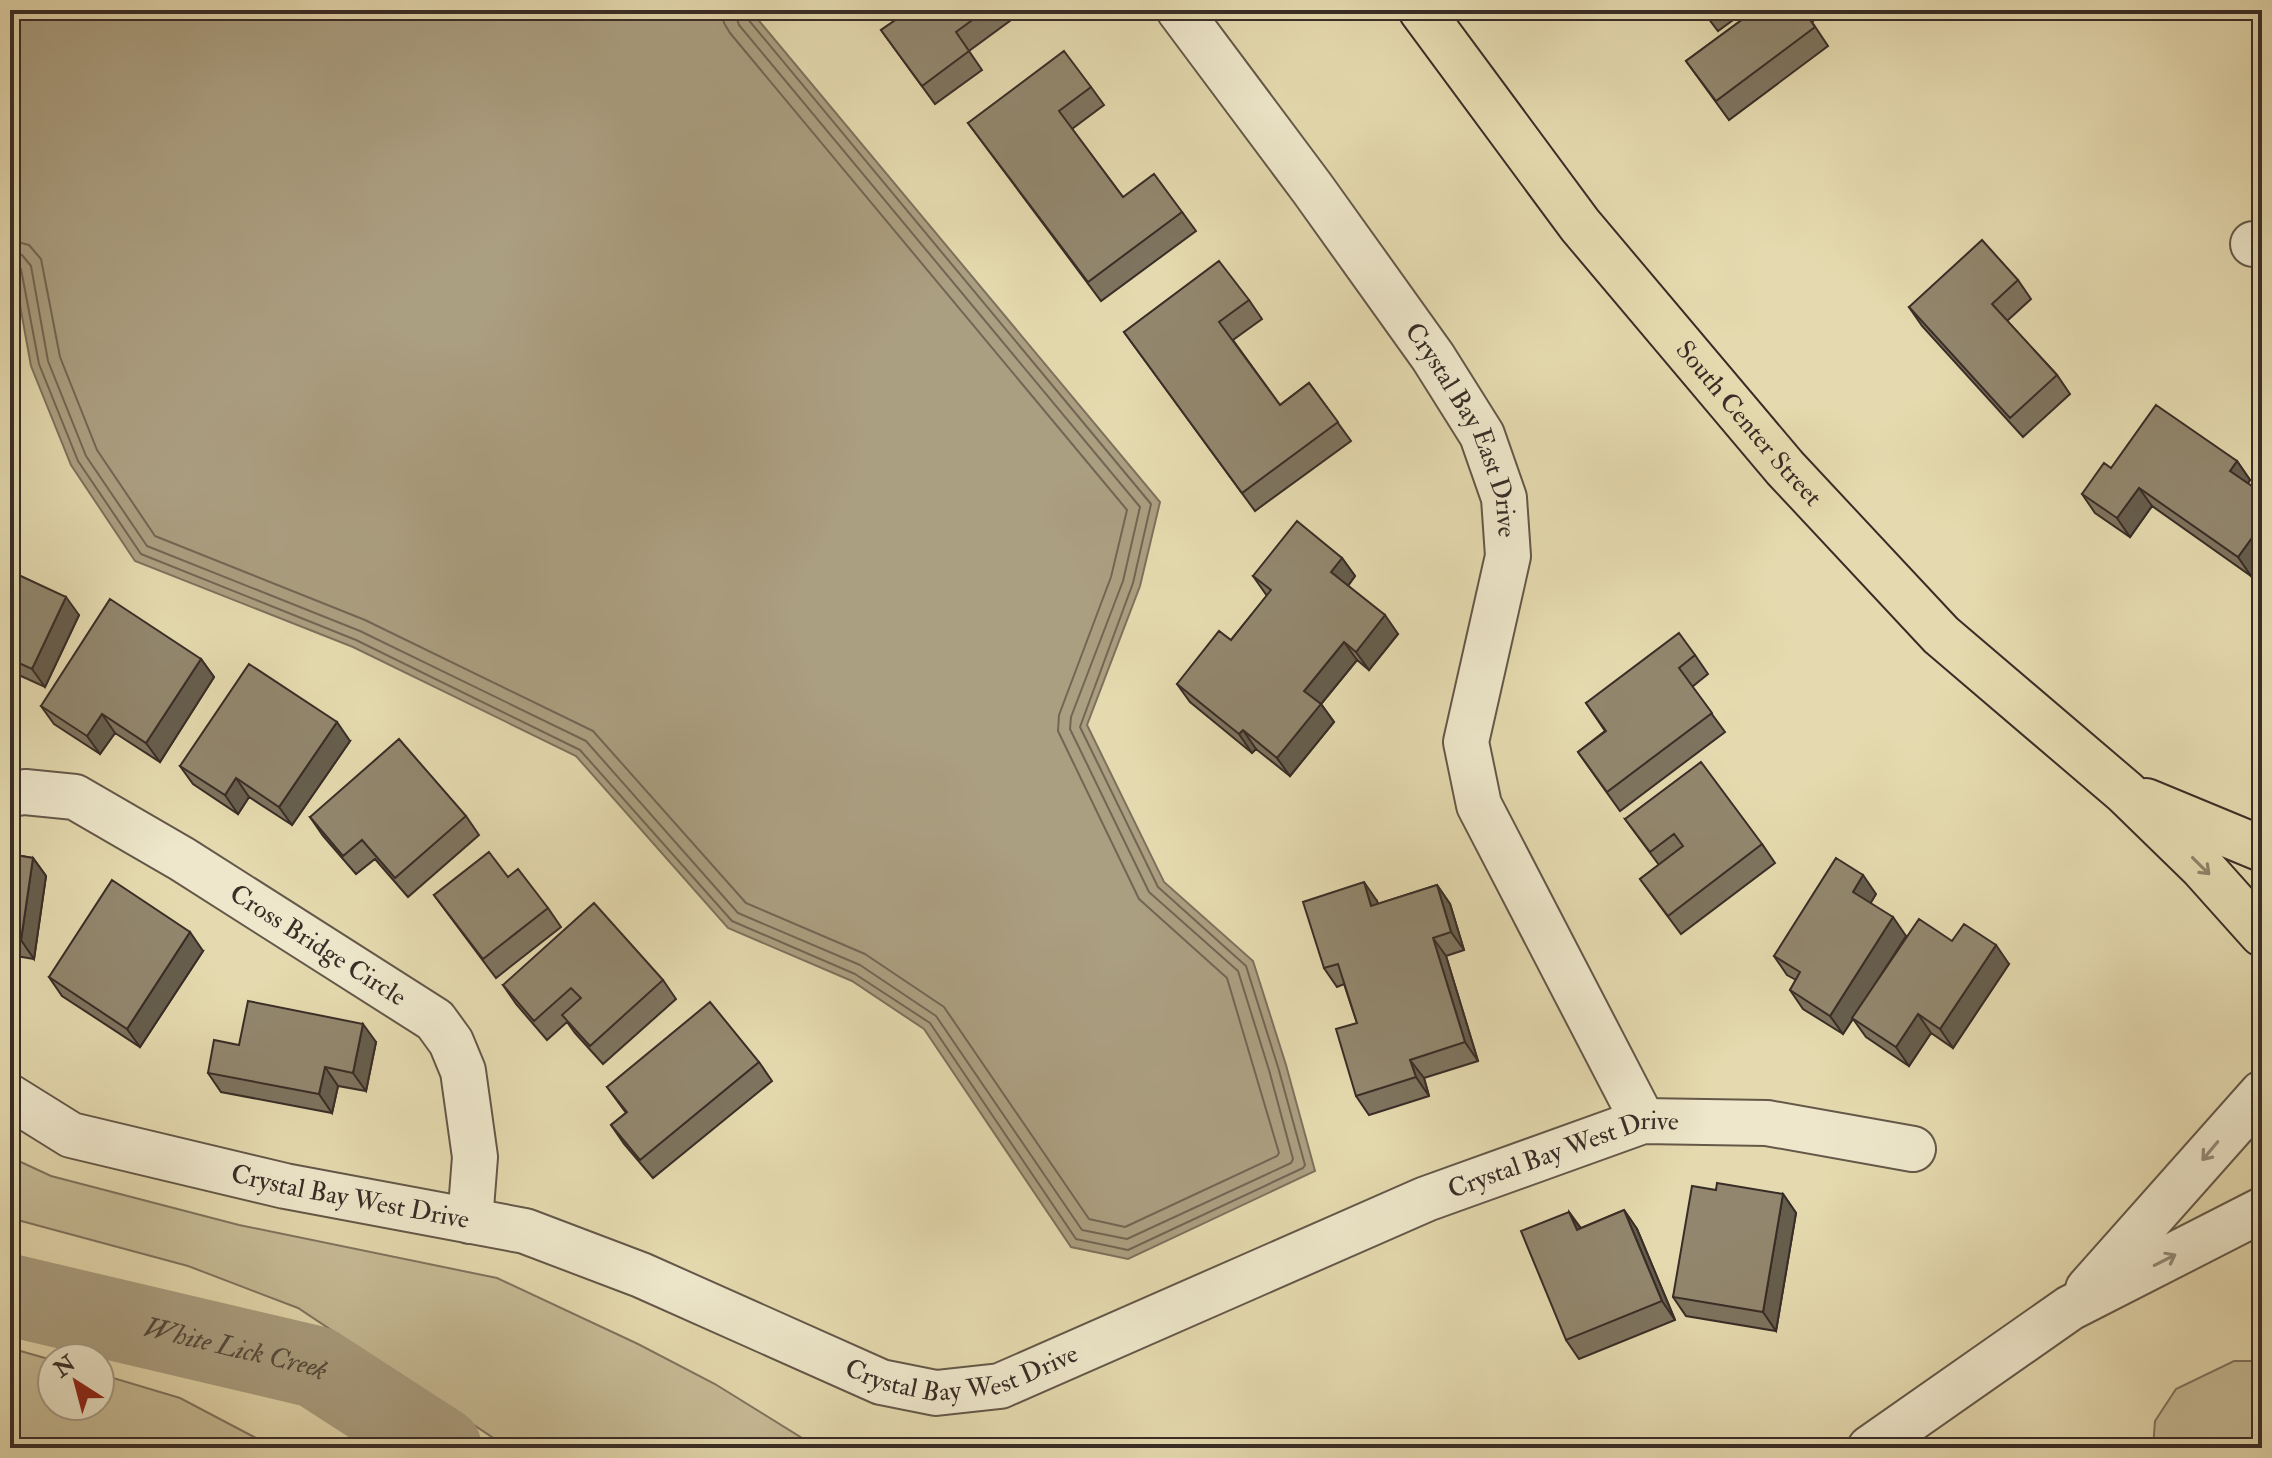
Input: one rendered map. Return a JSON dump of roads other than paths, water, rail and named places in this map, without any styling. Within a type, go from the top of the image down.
[{"type":"main road","name":"South Center Street","points":[[1421,10],[1580,225],[1785,468],[1941,635],[2125,792],[2202,867],[2262,934]]},
{"type":"main road","name":"South Center Street","points":[[2125,792],[2262,849]]},
{"type":"street","name":"Crystal Bay East Drive","points":[[1179,10],[1322,201],[1433,357],[1482,435],[1504,498],[1508,556],[1466,742],[1479,805],[1643,1121]]},
{"type":"street","name":"Cross Bridge Circle","points":[[10,794],[25,792],[75,797],[182,859],[435,1020],[451,1042],[463,1071],[475,1157],[470,1221]]},
{"type":"street","points":[[2070,1308],[2262,1093]]},
{"type":"street","name":"Crystal Bay West Drive","points":[[10,1097],[71,1135],[285,1186],[525,1231],[641,1275],[881,1382],[936,1393],[1000,1386],[1426,1199],[1643,1121],[1767,1123],[1913,1149]]},
{"type":"street","points":[[1870,1448],[2070,1308],[2262,1210]]},
{"type":"water","points":[[10,10],[750,10],[1160,502],[1140,586],[1087,725],[1164,882],[1253,961],[1315,1171],[1128,1259],[1071,1247],[924,1029],[852,981],[728,928],[576,756],[353,647],[135,561],[71,465],[31,366],[10,250]]},
{"type":"waterway","name":"White Lick Creek","points":[[10,1295],[316,1367],[441,1448]]}]
